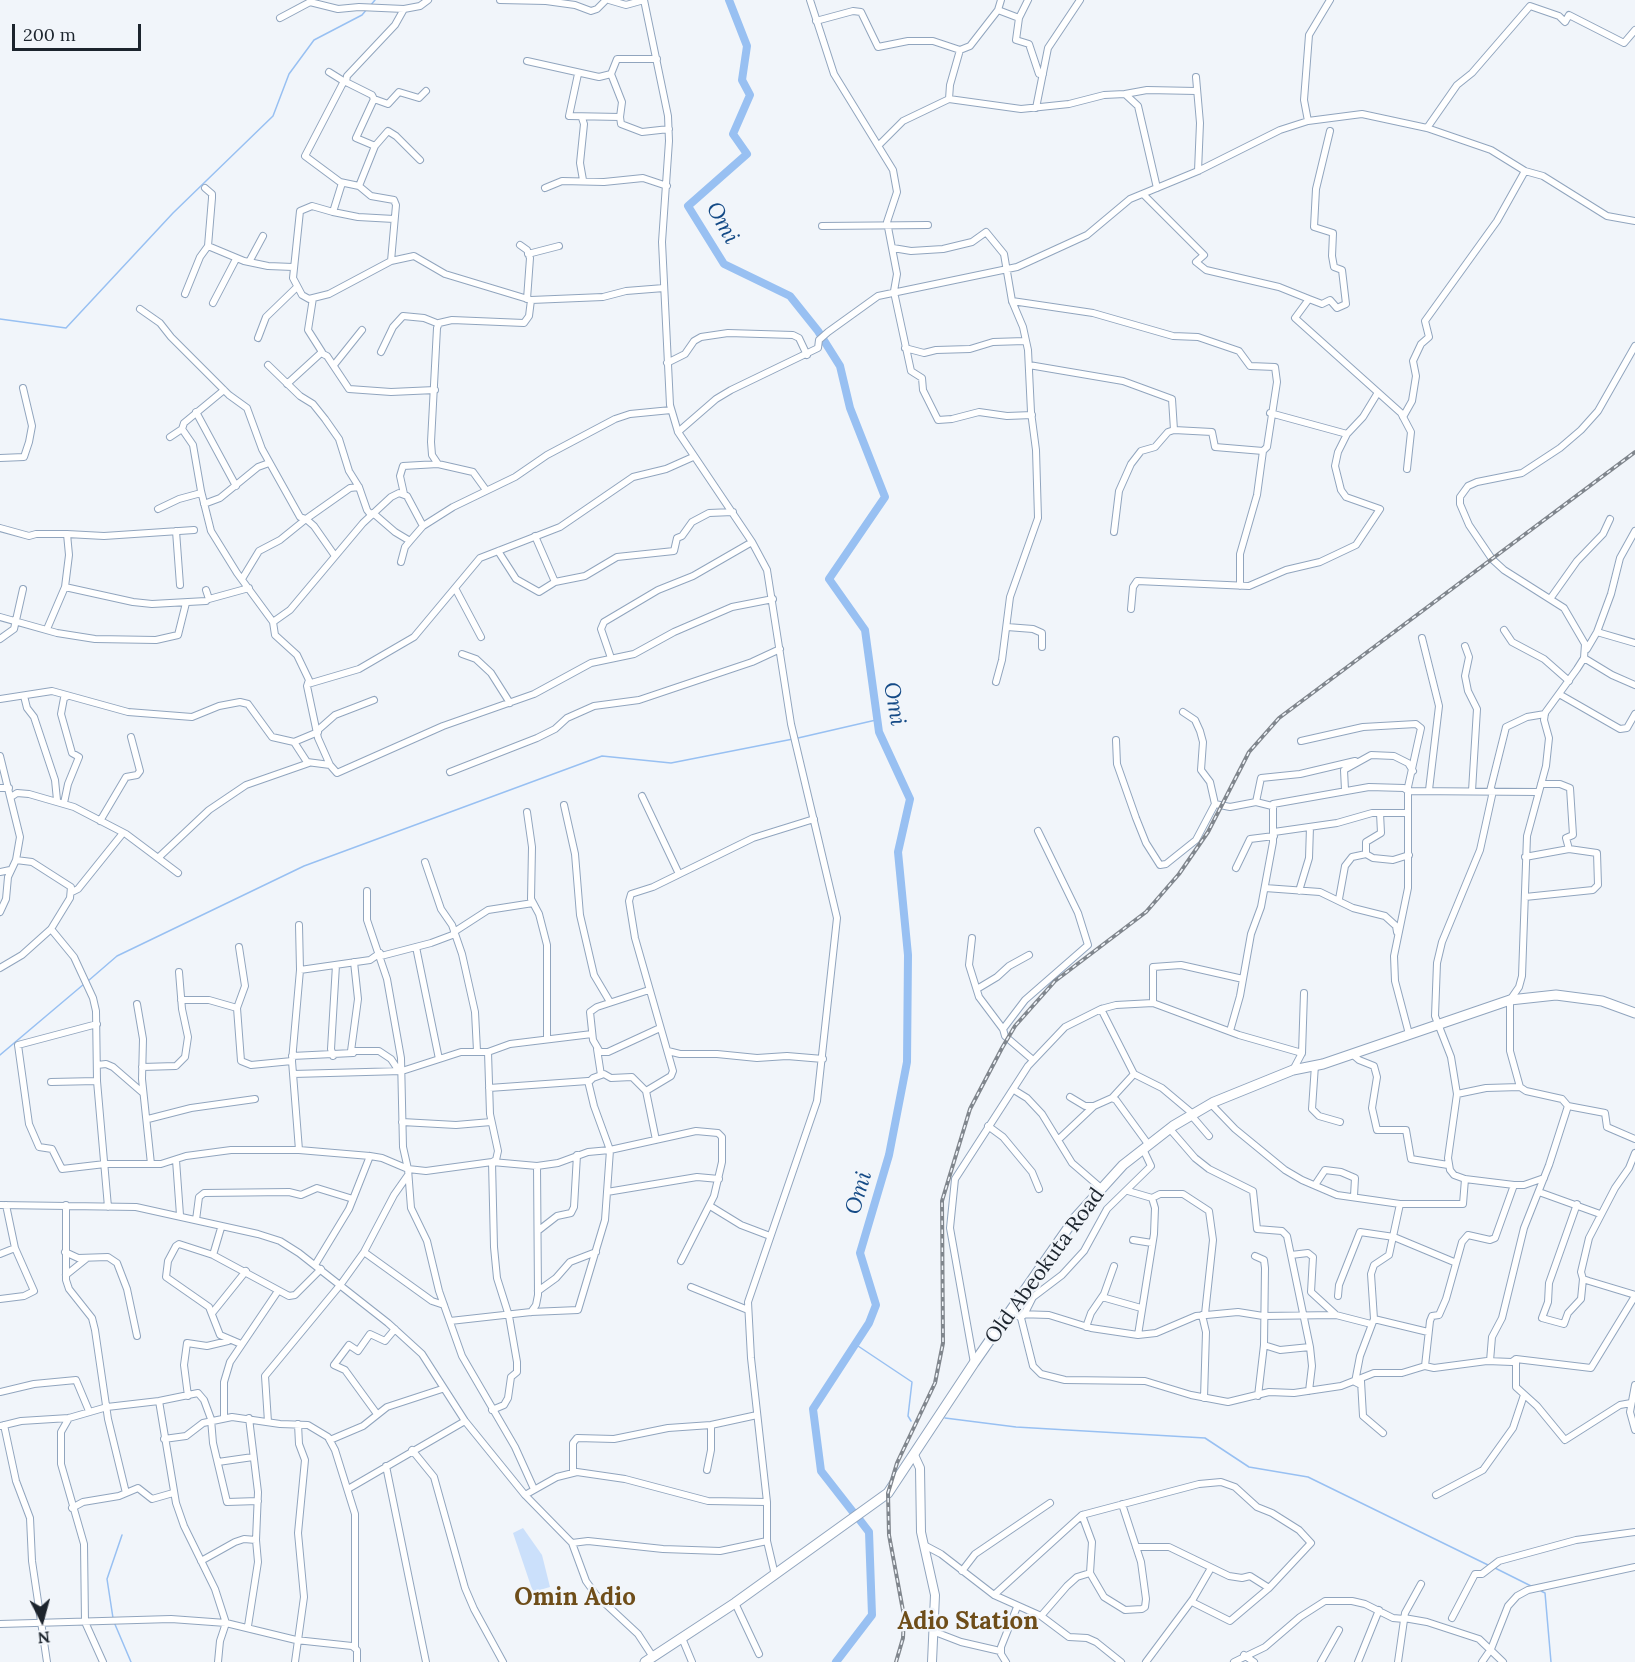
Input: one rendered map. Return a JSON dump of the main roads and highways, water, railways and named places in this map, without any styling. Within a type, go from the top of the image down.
[{"type":"highway","name":"Old Abeokuta Road","points":[[649,1659],[735,1603],[888,1493],[974,1364],[1017,1313],[1075,1218],[1101,1188],[1169,1128],[1211,1104],[1293,1070],[1352,1054],[1510,1000],[1556,995],[1602,1001],[1635,1013]]},
{"type":"main road","points":[[914,1455],[920,1468],[919,1524],[936,1595],[932,1662]]},
{"type":"waterway","points":[[370,6],[375,0]]},
{"type":"waterway","name":"Omi","points":[[729,0],[747,46],[742,80],[750,95],[733,134],[747,154],[688,206],[724,264],[790,296],[818,331],[840,366],[850,408],[885,497],[829,579],[865,630],[879,732],[910,799],[898,852],[908,955],[907,1062],[889,1155],[860,1253],[876,1305],[869,1323],[813,1409],[821,1471],[853,1512]]},
{"type":"waterway","points":[[0,319],[66,328],[173,213],[273,116],[289,74],[314,40],[362,15],[367,9]]},
{"type":"waterway","points":[[798,738],[876,720]]},
{"type":"waterway","points":[[88,981],[117,956],[304,866],[602,756],[671,763],[793,739]]},
{"type":"waterway","points":[[0,1055],[84,984]]},
{"type":"waterway","points":[[855,1344],[912,1382],[908,1416],[911,1421]]},
{"type":"waterway","points":[[945,1418],[1016,1427],[1205,1438],[1249,1467],[1308,1477],[1488,1565]]},
{"type":"waterway","name":"Omi","points":[[836,1662],[872,1615],[869,1532],[859,1519]]},
{"type":"waterway","points":[[113,1618],[107,1579],[122,1535]]},
{"type":"waterway","points":[[1495,1568],[1531,1586]]},
{"type":"waterway","points":[[1541,1591],[1545,1593],[1551,1662]]},
{"type":"waterway","points":[[114,1622],[131,1662]]},
{"type":"railway","points":[[896,1662],[903,1638],[904,1616],[889,1535],[888,1493],[897,1463],[935,1383],[943,1343],[942,1201],[970,1109],[1015,1026],[1055,981],[1146,912],[1179,874],[1208,832],[1249,752],[1279,718],[1635,452]]},
{"type":"district","name":"Omin Adio","points":[[575,1598]]},
{"type":"district","name":"Adio Station","points":[[968,1622]]}]
